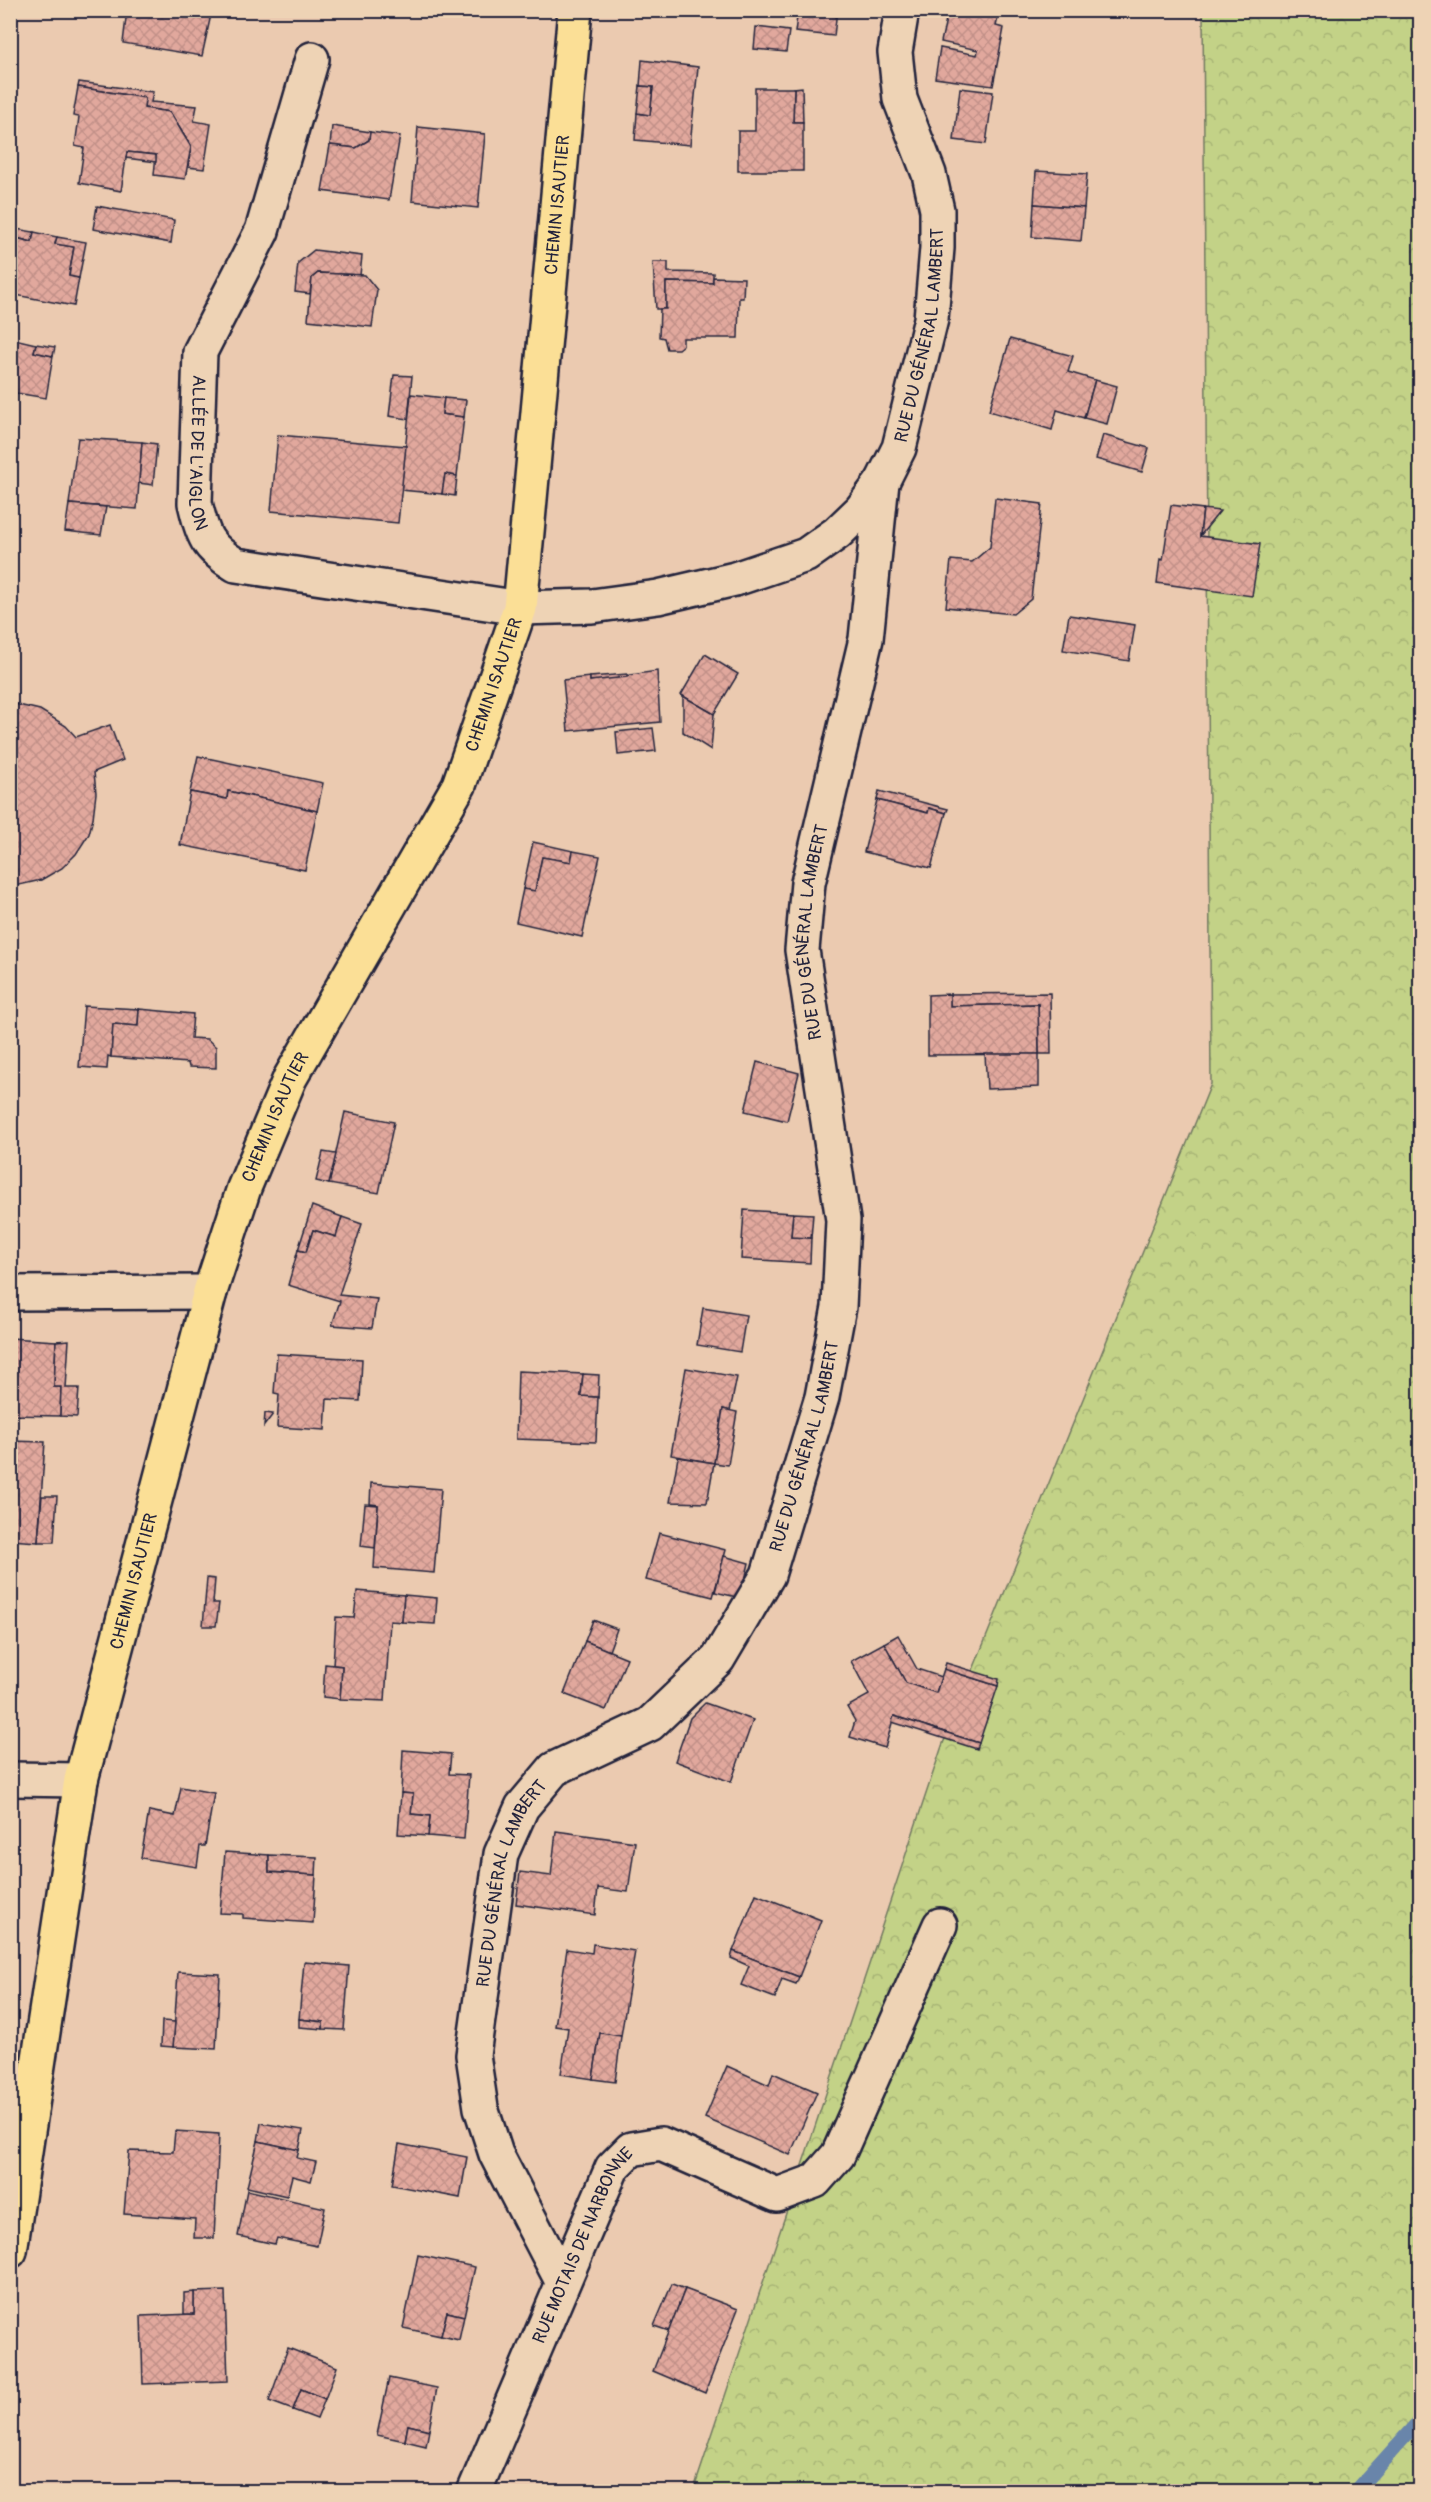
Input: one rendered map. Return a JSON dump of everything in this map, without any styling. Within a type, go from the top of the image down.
[{"type":"main road","name":"CHEMIN ISAUTIER","points":[[10,2251],[13,2207],[81,1780],[210,1292],[244,1188],[290,1078],[459,785],[520,608],[575,10]]},
{"type":"street","name":"RUE DU GÉNÉRAL LAMBERT","points":[[520,608],[592,606],[658,597],[735,579],[806,555],[837,533],[861,510],[882,482],[898,448],[931,319],[938,248],[937,210],[929,174],[900,99],[895,52],[902,10]]},
{"type":"street","name":"ALLÉE DE L'AIGLON","points":[[312,59],[262,231],[200,352],[195,503],[200,525],[208,544],[236,565],[520,608]]},
{"type":"street","name":"RUE DU GÉNÉRAL LAMBERT","points":[[562,2281],[496,2154],[481,2108],[473,2055],[501,1854],[522,1808],[554,1769],[650,1724],[718,1659],[768,1575],[822,1397],[839,1307],[843,1220],[802,950],[808,883],[866,639],[882,482]]},
{"type":"street","points":[[10,1293],[210,1292]]},
{"type":"street","points":[[10,1779],[81,1780]]},
{"type":"street","name":"RUE MOTAIS DE NARBONNE","points":[[474,2492],[612,2168],[631,2149],[661,2144],[777,2195],[815,2181],[838,2155],[940,1925]]},
{"type":"green space","points":[[1203,11],[1420,11],[1420,2491],[693,2492],[942,1746],[1211,1084]]},
{"type":"building","points":[[127,10],[212,10],[202,56],[123,43]]},
{"type":"building","points":[[798,10],[837,10],[834,36],[795,32]]},
{"type":"building","points":[[948,10],[1000,10],[996,26],[1004,28],[993,86],[935,78],[940,48],[977,55],[978,50],[941,42]]},
{"type":"building","points":[[756,27],[789,31],[786,52],[754,49]]},
{"type":"building","points":[[642,60],[698,67],[690,145],[635,140],[637,113],[650,115],[653,87],[640,86]]},
{"type":"building","points":[[79,82],[153,92],[151,102],[197,106],[194,121],[211,124],[204,169],[188,167],[191,147],[170,112],[144,108],[145,98],[78,87]]},
{"type":"building","points":[[640,86],[653,87],[650,115],[637,113]]},
{"type":"building","points":[[78,87],[145,98],[144,108],[170,112],[191,147],[185,179],[154,175],[156,155],[127,152],[121,191],[79,183],[84,148],[75,146],[79,117],[73,116]]},
{"type":"building","points":[[802,87],[803,122],[793,122],[794,88]]},
{"type":"building","points":[[755,88],[794,88],[793,122],[803,122],[803,171],[738,171],[738,131],[755,131]]},
{"type":"building","points":[[960,88],[993,92],[986,144],[954,140]]},
{"type":"building","points":[[332,126],[370,132],[369,140],[356,148],[330,145]]},
{"type":"building","points":[[418,127],[485,134],[478,208],[412,201]]},
{"type":"building","points":[[370,132],[400,136],[389,200],[322,191],[330,145],[356,148],[369,140]]},
{"type":"building","points":[[127,152],[156,155],[156,162],[126,158]]},
{"type":"building","points":[[1036,171],[1087,174],[1084,208],[1034,204]]},
{"type":"building","points":[[1034,204],[1084,208],[1081,241],[1032,237]]},
{"type":"building","points":[[97,206],[174,220],[171,243],[93,229]]},
{"type":"building","points":[[10,228],[34,232],[32,242],[16,238],[10,262]]},
{"type":"building","points":[[34,232],[57,237],[55,244],[74,247],[69,276],[79,278],[74,306],[10,294],[10,262],[16,238],[32,242]]},
{"type":"building","points":[[57,237],[86,242],[79,278],[69,276],[74,247],[55,244]]},
{"type":"building","points":[[314,250],[362,256],[360,275],[318,273],[312,278],[310,294],[295,292],[298,263]]},
{"type":"building","points":[[653,262],[668,262],[668,272],[713,273],[713,283],[666,282],[666,309],[656,309]]},
{"type":"building","points":[[318,273],[365,275],[377,290],[372,327],[308,320],[312,278]]},
{"type":"building","points":[[713,277],[744,278],[743,298],[739,298],[738,338],[683,338],[683,345],[678,349],[667,349],[664,338],[659,337],[660,309],[666,309],[666,282],[713,283]]},
{"type":"building","points":[[10,338],[36,344],[34,352],[53,356],[46,398],[10,392]]},
{"type":"building","points":[[1010,339],[1073,356],[1068,372],[1095,380],[1084,418],[1057,410],[1052,430],[989,411]]},
{"type":"building","points":[[36,344],[55,347],[53,356],[34,352]]},
{"type":"building","points":[[394,375],[412,376],[408,419],[389,416]]},
{"type":"building","points":[[1095,380],[1117,386],[1107,424],[1084,418]]},
{"type":"building","points":[[411,394],[444,398],[442,414],[464,417],[457,476],[445,474],[442,494],[401,490]]},
{"type":"building","points":[[444,398],[466,400],[464,417],[442,414]]},
{"type":"building","points":[[278,435],[406,446],[398,523],[271,511]]},
{"type":"building","points":[[1103,435],[1149,448],[1142,472],[1096,459]]},
{"type":"building","points":[[78,438],[142,442],[137,509],[69,504]]},
{"type":"building","points":[[142,442],[157,444],[153,485],[139,483]]},
{"type":"building","points":[[445,474],[457,476],[455,496],[442,494]]},
{"type":"building","points":[[995,498],[1042,504],[1031,599],[1013,614],[946,607],[951,560],[972,562],[990,547]]},
{"type":"building","points":[[69,504],[106,507],[101,535],[65,531]]},
{"type":"building","points":[[1171,505],[1203,509],[1200,536],[1260,544],[1252,596],[1157,583],[1160,559],[1163,560]]},
{"type":"building","points":[[1203,509],[1220,511],[1200,536]]},
{"type":"building","points":[[1069,615],[1135,625],[1129,661],[1063,650]]},
{"type":"building","points":[[705,654],[738,674],[714,714],[681,695]]},
{"type":"building","points":[[657,671],[660,722],[568,731],[563,680],[590,677],[590,681]]},
{"type":"building","points":[[627,674],[627,677],[590,681],[590,677]]},
{"type":"building","points":[[683,696],[714,714],[711,750],[683,732]]},
{"type":"building","points":[[10,703],[40,710],[66,726],[76,737],[110,725],[123,760],[94,772],[96,793],[93,818],[89,834],[76,854],[62,868],[41,880],[10,887]]},
{"type":"building","points":[[653,728],[656,751],[618,755],[616,732]]},
{"type":"building","points":[[198,756],[323,783],[317,811],[228,791],[227,799],[190,792]]},
{"type":"building","points":[[228,791],[317,811],[305,870],[180,845],[190,792],[227,799]]},
{"type":"building","points":[[879,791],[948,809],[946,813],[929,808],[928,813],[877,800]]},
{"type":"building","points":[[877,800],[928,813],[929,808],[946,813],[931,868],[864,852]]},
{"type":"building","points":[[533,842],[573,851],[571,862],[542,857],[535,891],[523,889]]},
{"type":"building","points":[[573,851],[600,856],[582,937],[516,922],[523,889],[535,891],[542,857],[571,862]]},
{"type":"building","points":[[1050,993],[1051,1054],[1039,1054],[1038,1004],[950,1006],[950,994]]},
{"type":"building","points":[[950,994],[950,1006],[1038,1004],[1039,1054],[928,1055],[928,995]]},
{"type":"building","points":[[84,1006],[139,1009],[138,1026],[113,1024],[111,1057],[108,1056],[107,1069],[79,1067]]},
{"type":"building","points":[[139,1009],[193,1014],[191,1038],[207,1039],[216,1047],[216,1068],[189,1067],[188,1063],[111,1057],[113,1024],[138,1026]]},
{"type":"building","points":[[985,1054],[1039,1054],[1039,1087],[987,1089]]},
{"type":"building","points":[[757,1062],[799,1073],[787,1121],[745,1111]]},
{"type":"building","points":[[345,1112],[394,1122],[379,1193],[329,1184]]},
{"type":"building","points":[[323,1152],[336,1154],[329,1184],[316,1181]]},
{"type":"building","points":[[312,1206],[342,1217],[336,1237],[313,1230],[306,1252],[298,1250]]},
{"type":"building","points":[[744,1210],[793,1213],[791,1237],[811,1238],[810,1263],[741,1259]]},
{"type":"building","points":[[793,1213],[813,1214],[811,1238],[791,1237]]},
{"type":"building","points":[[342,1217],[362,1224],[339,1295],[377,1299],[372,1328],[332,1325],[340,1301],[288,1285],[298,1250],[306,1252],[313,1230],[336,1237]]},
{"type":"building","points":[[703,1308],[746,1315],[740,1352],[697,1345]]},
{"type":"building","points":[[10,1338],[56,1341],[54,1387],[61,1387],[60,1416],[10,1415]]},
{"type":"building","points":[[69,1340],[66,1388],[79,1388],[77,1417],[60,1416],[61,1387],[54,1387],[56,1341]]},
{"type":"building","points":[[277,1354],[362,1359],[360,1401],[327,1399],[325,1430],[277,1427],[279,1394],[274,1393]]},
{"type":"building","points":[[686,1368],[737,1377],[730,1411],[723,1409],[714,1463],[671,1455]]},
{"type":"building","points":[[518,1371],[583,1374],[581,1396],[598,1397],[596,1442],[516,1439]]},
{"type":"building","points":[[583,1374],[599,1375],[598,1397],[581,1396]]},
{"type":"building","points":[[723,1409],[737,1412],[728,1465],[714,1463]]},
{"type":"building","points":[[265,1413],[273,1414],[264,1426]]},
{"type":"building","points":[[10,1441],[45,1442],[38,1542],[10,1540]]},
{"type":"building","points":[[678,1457],[714,1463],[707,1503],[670,1502]]},
{"type":"building","points":[[371,1483],[441,1489],[434,1573],[374,1568],[378,1505],[370,1504]]},
{"type":"building","points":[[42,1496],[57,1496],[54,1542],[38,1542]]},
{"type":"building","points":[[365,1504],[378,1505],[375,1548],[361,1546]]},
{"type":"building","points":[[659,1533],[726,1550],[713,1597],[646,1580]]},
{"type":"building","points":[[724,1556],[749,1563],[741,1598],[715,1592]]},
{"type":"building","points":[[207,1578],[215,1579],[213,1603],[219,1603],[216,1626],[203,1626]]},
{"type":"building","points":[[357,1591],[404,1595],[402,1622],[390,1621],[385,1701],[340,1699],[342,1666],[333,1665],[336,1617],[354,1618]]},
{"type":"building","points":[[404,1595],[437,1598],[435,1624],[402,1622]]},
{"type":"building","points":[[593,1620],[617,1629],[609,1651],[585,1641]]},
{"type":"building","points":[[898,1635],[917,1669],[941,1677],[936,1693],[906,1683],[884,1643]]},
{"type":"building","points":[[585,1641],[627,1658],[606,1710],[564,1694]]},
{"type":"building","points":[[884,1643],[906,1683],[936,1693],[944,1669],[998,1686],[979,1743],[894,1716],[885,1748],[850,1737],[855,1721],[847,1707],[869,1695],[851,1661]]},
{"type":"building","points":[[946,1663],[999,1679],[998,1686],[944,1669]]},
{"type":"building","points":[[325,1664],[342,1666],[340,1699],[323,1697]]},
{"type":"building","points":[[705,1703],[753,1720],[731,1782],[675,1761],[690,1718]]},
{"type":"building","points":[[894,1716],[979,1743],[977,1749],[892,1722]]},
{"type":"building","points":[[403,1750],[451,1754],[449,1774],[469,1775],[464,1839],[428,1836],[430,1816],[411,1814],[413,1794],[401,1793]]},
{"type":"building","points":[[181,1787],[214,1793],[205,1846],[200,1846],[197,1867],[141,1858],[149,1811],[175,1816]]},
{"type":"building","points":[[401,1793],[413,1794],[411,1814],[430,1816],[428,1836],[398,1834]]},
{"type":"building","points":[[556,1831],[635,1842],[628,1892],[598,1888],[595,1915],[516,1904],[520,1872],[551,1876]]},
{"type":"building","points":[[225,1852],[269,1855],[269,1872],[316,1875],[313,1923],[243,1918],[243,1914],[220,1913]]},
{"type":"building","points":[[269,1855],[317,1857],[316,1875],[269,1872]]},
{"type":"building","points":[[756,1894],[821,1920],[799,1977],[733,1951]]},
{"type":"building","points":[[593,1944],[635,1951],[621,2036],[600,2033],[593,2079],[561,2074],[568,2028],[555,2026],[567,1949],[592,1953]]},
{"type":"building","points":[[733,1951],[799,1977],[796,1984],[782,1979],[775,1998],[741,1985],[749,1966],[731,1958]]},
{"type":"building","points":[[304,1962],[349,1966],[344,2030],[323,2029],[323,2022],[299,2019]]},
{"type":"building","points":[[178,1972],[220,1974],[216,2049],[173,2047]]},
{"type":"building","points":[[299,2019],[323,2022],[323,2029],[299,2027]]},
{"type":"building","points":[[162,2021],[175,2022],[173,2047],[161,2046]]},
{"type":"building","points":[[600,2033],[621,2036],[615,2082],[593,2079]]},
{"type":"building","points":[[727,2066],[769,2085],[773,2073],[817,2092],[790,2155],[705,2118]]},
{"type":"building","points":[[261,2123],[303,2130],[299,2150],[258,2141]]},
{"type":"building","points":[[175,2131],[219,2134],[214,2238],[194,2238],[195,2219],[124,2214],[129,2151],[173,2152]]},
{"type":"building","points":[[258,2141],[299,2150],[297,2158],[316,2162],[311,2181],[292,2176],[287,2196],[247,2187]]},
{"type":"building","points":[[399,2144],[467,2157],[460,2198],[392,2185]]},
{"type":"building","points":[[247,2190],[325,2208],[317,2246],[277,2238],[275,2244],[238,2236]]},
{"type":"building","points":[[418,2255],[475,2267],[464,2316],[447,2312],[441,2336],[403,2328]]},
{"type":"building","points":[[672,2284],[685,2289],[669,2331],[654,2326]]},
{"type":"building","points":[[685,2289],[738,2309],[705,2393],[653,2371]]},
{"type":"building","points":[[225,2291],[228,2381],[143,2384],[141,2316],[194,2314],[194,2292]]},
{"type":"building","points":[[194,2292],[194,2314],[184,2314],[184,2293]]},
{"type":"building","points":[[447,2312],[464,2316],[459,2340],[441,2336]]},
{"type":"building","points":[[288,2348],[337,2367],[325,2399],[301,2389],[293,2410],[269,2401]]},
{"type":"building","points":[[389,2378],[437,2388],[429,2430],[408,2425],[405,2441],[377,2435]]},
{"type":"building","points":[[301,2389],[325,2399],[317,2419],[293,2410]]},
{"type":"building","points":[[408,2425],[429,2430],[426,2446],[405,2441]]},
{"type":"waterway","points":[[1355,2492],[1420,2420]]}]
